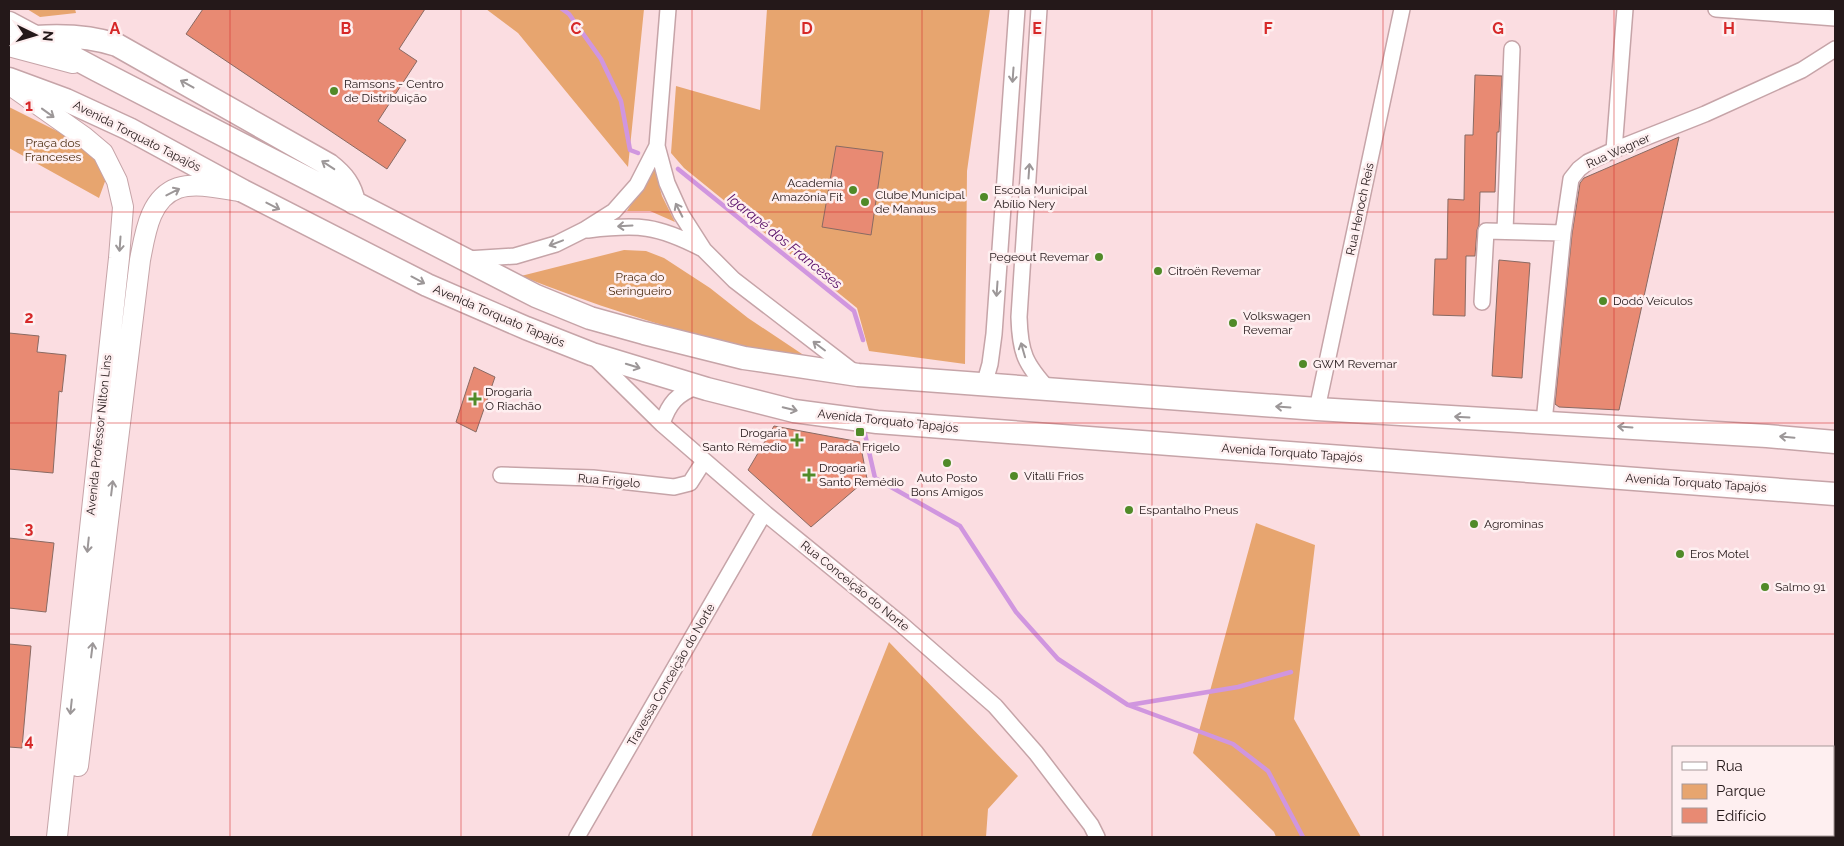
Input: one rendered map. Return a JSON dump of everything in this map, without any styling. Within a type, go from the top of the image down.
[{"type":"highway","points":[[9,22],[97,70],[536,296],[590,318],[744,358],[858,375],[984,385],[1317,409],[1767,436],[1835,442]]},
{"type":"highway","points":[[36,37],[86,37],[117,45],[329,165],[340,173],[347,182],[352,192],[354,203]]},
{"type":"highway","name":"Avenida Torquato Tapajós","points":[[9,79],[66,100],[129,129],[243,191],[427,286],[526,328],[592,354],[698,386],[794,410],[877,422],[1835,494]]},
{"type":"main road","points":[[9,46],[97,70]]},
{"type":"main road","name":"Avenida Professor Nilton Lins","points":[[9,84],[84,137],[103,153],[117,181],[123,207],[57,837]]},
{"type":"main road","name":"Avenida Professor Nilton Lins","points":[[70,837],[137,278],[146,230],[152,212],[164,197],[178,188],[199,186],[243,191]]},
{"type":"street","points":[[668,9],[657,146],[666,184],[681,214],[704,250],[734,280],[858,375]]},
{"type":"street","points":[[984,385],[990,364],[994,334],[1017,9]]},
{"type":"street","points":[[1039,9],[1019,336],[1024,355],[1032,372],[1049,390]]},
{"type":"street","name":"Rua Henoch Reis","points":[[1317,409],[1402,9]]},
{"type":"street","points":[[1614,150],[1625,9]]},
{"type":"street","points":[[1716,9],[1835,18]]},
{"type":"street","points":[[1015,41],[1037,42]]},
{"type":"street","points":[[1505,231],[1512,49]]},
{"type":"street","name":"Rua Wagner","points":[[1544,422],[1563,233],[1571,179],[1588,162],[1705,114],[1802,70],[1835,49]]},
{"type":"street","points":[[464,260],[515,256],[556,244],[584,230],[614,211],[637,185],[657,146]]},
{"type":"street","points":[[1002,218],[1025,219]]},
{"type":"street","points":[[584,230],[634,226],[657,229],[680,237],[704,250]]},
{"type":"street","points":[[1482,302],[1486,231],[1563,233]]},
{"type":"street","name":"Rua Conceição do Norte","points":[[592,354],[662,424],[766,514],[902,624],[995,706],[1036,753],[1091,825],[1097,837]]},
{"type":"street","points":[[662,424],[670,405],[678,396],[698,386]]},
{"type":"street","name":"Rua Frigelo","points":[[501,475],[593,478],[674,487],[690,483],[704,460]]},
{"type":"street","name":"Travessa Conceição do Norte","points":[[577,837],[760,520],[766,514]]},
{"type":"green space","points":[[27,9],[75,9],[76,13],[40,17]]},
{"type":"green space","points":[[486,9],[644,9],[628,167],[518,33]]},
{"type":"green space","name":"Clube Municipal de Manaus","points":[[767,9],[990,9],[967,171],[965,364],[869,351],[857,308],[684,168],[671,153],[676,86],[760,110]]},
{"type":"green space","name":"Praça dos Franceses","points":[[9,107],[73,139],[94,157],[107,176],[99,198],[9,148]]},
{"type":"green space","points":[[654,167],[662,196],[675,222],[650,211],[627,211]]},
{"type":"green space","name":"Praça do Seringueiro","points":[[624,250],[646,251],[664,258],[710,288],[748,318],[808,358],[764,351],[682,331],[601,305],[521,276]]},
{"type":"green space","points":[[1256,523],[1315,545],[1294,719],[1361,837],[1276,837],[1274,832],[1193,753]]},
{"type":"green space","points":[[889,642],[1018,776],[988,809],[986,837],[811,837]]},
{"type":"building","name":"Ramsons - Centro de Distribuição","points":[[203,9],[425,9],[399,49],[417,61],[378,121],[406,140],[387,169],[186,34]]},
{"type":"building","points":[[1475,75],[1502,76],[1499,132],[1497,132],[1495,192],[1480,192],[1479,225],[1475,256],[1466,256],[1465,316],[1433,315],[1435,259],[1447,259],[1448,199],[1464,200],[1465,135],[1473,135]]},
{"type":"building","name":"Dodó Veículos","points":[[1679,137],[1619,410],[1559,407],[1555,404],[1572,234],[1580,183],[1584,178]]},
{"type":"building","name":"Academia Amazônia Fit","points":[[836,146],[883,152],[871,235],[822,227]]},
{"type":"building","points":[[1499,260],[1530,263],[1522,378],[1492,376]]},
{"type":"building","points":[[9,333],[39,336],[37,352],[66,355],[62,392],[59,391],[53,473],[9,469]]},
{"type":"building","name":"Drogaria O Riachão","points":[[474,367],[495,377],[476,432],[456,422]]},
{"type":"building","name":"Drogaria Santo Remédio","points":[[774,426],[860,442],[867,479],[811,527],[748,470]]},
{"type":"building","points":[[9,538],[54,543],[46,612],[9,608]]},
{"type":"building","points":[[9,644],[31,646],[22,748],[9,747]]},
{"type":"waterway","name":"Igarapé dos Franceses","points":[[562,9],[569,14],[601,59],[621,101],[630,150],[638,153]]},
{"type":"waterway","name":"Igarapé dos Franceses","points":[[678,169],[854,311],[863,340]]},
{"type":"waterway","name":"Igarapé dos Franceses","points":[[865,434],[875,478],[960,526],[1016,612],[1058,659],[1128,705],[1233,744],[1268,771],[1303,837]]},
{"type":"waterway","points":[[1129,705],[1238,687],[1291,672]]},
{"type":"place","name":"Ramsons - Centro de Distribuição","points":[[334,91]]},
{"type":"place","name":"Academia Amazônia Fit","points":[[853,190]]},
{"type":"place","name":"Escola Municipal Abílio Nery","points":[[984,197]]},
{"type":"place","name":"Clube Municipal de Manaus","points":[[865,202]]},
{"type":"place","name":"Pegeout Revemar","points":[[1099,257]]},
{"type":"place","name":"Citroën Revemar","points":[[1158,271]]},
{"type":"place","name":"Dodó Veículos","points":[[1603,301]]},
{"type":"place","name":"Volkswagen Revemar","points":[[1233,323]]},
{"type":"place","name":"GWM Revemar","points":[[1303,364]]},
{"type":"place","name":"Drogaria O Riachão","points":[[475,399]]},
{"type":"place","name":"Parada Frigelo","points":[[860,432]]},
{"type":"place","name":"Drogaria Santo Rémedio","points":[[797,440]]},
{"type":"place","name":"Auto Posto Bons Amigos","points":[[947,463]]},
{"type":"place","name":"Drogaria Santo Remédio","points":[[809,475]]},
{"type":"place","name":"Vitalli Frios","points":[[1014,476]]},
{"type":"place","name":"Espantalho Pneus","points":[[1129,510]]},
{"type":"place","name":"Agrominas","points":[[1474,524]]},
{"type":"place","name":"Eros Motel","points":[[1680,554]]},
{"type":"place","name":"Salmo 91","points":[[1765,587]]}]
